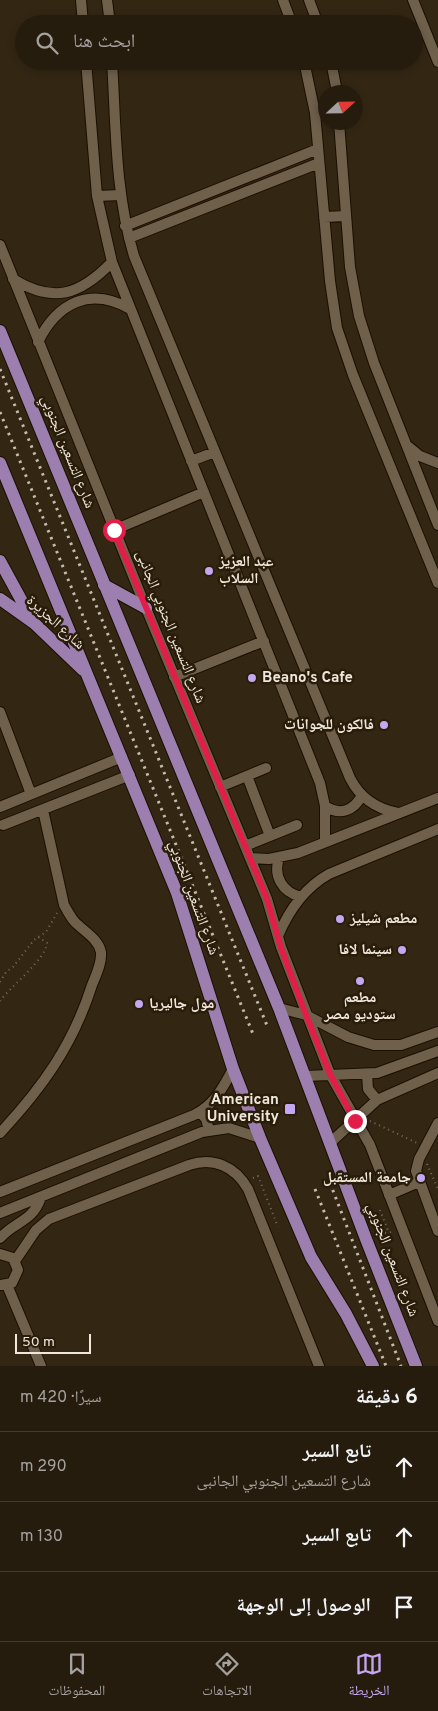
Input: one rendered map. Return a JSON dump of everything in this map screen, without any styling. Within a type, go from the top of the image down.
[{"type":"main road","name":"شارع التسعين الجنوبي","points":[[0,330],[279,1008],[416,1366]]},
{"type":"main road","name":"شارع التسعين الجنوبي","points":[[0,464],[130,775],[185,917],[233,1069],[260,1138],[311,1258],[374,1366]]},
{"type":"main road","points":[[0,561],[34,623]]},
{"type":"main road","points":[[104,585],[146,608]]},
{"type":"main road","name":"شارع الجزيرة","points":[[0,599],[34,623],[86,673]]},
{"type":"street","points":[[81,0],[82,15]]},
{"type":"street","points":[[107,0],[109,15]]},
{"type":"street","points":[[283,0],[289,15]]},
{"type":"street","points":[[309,0],[315,15]]},
{"type":"street","points":[[413,0],[419,15]]},
{"type":"street","points":[[423,25],[438,62]]},
{"type":"street","points":[[87,70],[97,196],[112,262],[320,783],[325,806],[324,842]]},
{"type":"street","points":[[113,70],[120,195],[128,238],[144,283],[350,778],[362,795],[382,809],[398,812]]},
{"type":"street","points":[[306,70],[312,92],[332,305],[337,328],[438,583]]},
{"type":"street","points":[[332,70],[335,85]]},
{"type":"street","points":[[340,130],[350,267],[359,316],[374,363],[438,525]]},
{"type":"street","points":[[125,226],[318,148]]},
{"type":"street","points":[[128,238],[319,163]]},
{"type":"street","points":[[97,196],[120,195]]},
{"type":"street","points":[[324,217],[346,216]]},
{"type":"street","name":"شارع التسعين الجنوبي الجانبى","points":[[0,245],[174,677],[267,899],[278,937],[306,1015],[330,1074],[358,1119],[370,1145],[438,1321]]},
{"type":"street","points":[[14,279],[28,288],[56,295],[83,286],[112,262]]},
{"type":"street","points":[[38,342],[52,318],[60,311],[82,300],[107,299],[130,309]]},
{"type":"street","points":[[407,446],[420,456],[438,463]]},
{"type":"street","points":[[192,461],[215,452]]},
{"type":"street","points":[[114,530],[204,492]]},
{"type":"street","points":[[174,677],[264,641]]},
{"type":"street","points":[[0,712],[31,794]]},
{"type":"street","points":[[0,807],[122,757]]},
{"type":"street","points":[[220,787],[266,768]]},
{"type":"street","points":[[0,814],[1,829],[130,775]]},
{"type":"street","points":[[247,776],[270,836]]},
{"type":"street","points":[[60,783],[67,800]]},
{"type":"street","points":[[325,806],[335,811],[346,811],[356,805],[362,795]]},
{"type":"street","points":[[250,858],[279,858],[438,798]]},
{"type":"street","points":[[0,1133],[32,1098],[61,1057],[84,1011],[100,963],[101,953],[98,944],[72,919],[64,905],[43,810]]},
{"type":"street","points":[[245,846],[297,825]]},
{"type":"street","points":[[278,937],[283,924],[301,897],[316,881],[438,829]]},
{"type":"street","points":[[279,858],[276,869],[282,885],[290,893],[301,897]]},
{"type":"street","points":[[279,1008],[306,1015],[348,1037],[374,1045],[401,1045],[438,1032]]},
{"type":"street","points":[[305,1076],[366,1074],[438,1050]]},
{"type":"street","points":[[0,1192],[200,1112],[217,1098],[233,1069]]},
{"type":"street","points":[[330,1142],[358,1119],[376,1100],[438,1073]]},
{"type":"street","points":[[366,1074],[368,1089],[376,1100]]},
{"type":"street","points":[[200,1112],[206,1118],[209,1130]]},
{"type":"street","points":[[438,1123],[418,1159],[416,1171],[438,1231]]},
{"type":"street","points":[[0,1213],[209,1130],[229,1128],[260,1138]]},
{"type":"street","points":[[41,1366],[4,1285],[17,1275],[15,1261],[40,1226],[49,1219],[189,1165],[204,1162],[219,1164],[233,1170],[248,1188],[319,1366]]},
{"type":"street","points":[[388,1195],[419,1182]]},
{"type":"street","points":[[0,1238],[31,1216],[41,1197]]},
{"type":"street","points":[[0,1243],[2,1254],[15,1261]]},
{"type":"path","points":[[0,982],[22,953],[38,937],[46,932],[52,919],[64,905]]},
{"type":"path","points":[[0,1001],[35,966],[38,958],[47,947],[47,944],[38,937]]},
{"type":"path","points":[[358,1119],[419,1144]]},
{"type":"path","points":[[418,1159],[428,1164],[438,1189]]},
{"type":"path","points":[[258,1176],[278,1227]]},
{"type":"path","points":[[380,1210],[389,1233]]},
{"type":"railway","points":[[0,369],[268,1028]]},
{"type":"railway","points":[[0,412],[253,1034]]},
{"type":"railway","points":[[330,1183],[401,1366]]},
{"type":"railway","points":[[315,1189],[386,1366]]},
{"type":"place","name":"عبد العزيز السلاب","points":[[209,571]]},
{"type":"place","name":"Beano's Cafe","points":[[252,678]]},
{"type":"place","name":"فالكون للجوانات","points":[[384,725]]},
{"type":"place","name":"مطعم شيليز","points":[[340,919]]},
{"type":"place","name":"سينما لافا","points":[[402,950]]},
{"type":"place","name":"مطعم ستوديو مصر","points":[[360,981]]},
{"type":"place","name":"مول جاليريا","points":[[139,1004]]},
{"type":"place","name":"American University","points":[[290,1109]]},
{"type":"place","name":"جامعة المستقبل","points":[[421,1178]]},
{"type":"route","points":[[114,530],[267,899],[281,948],[330,1074],[355,1121]]}]
